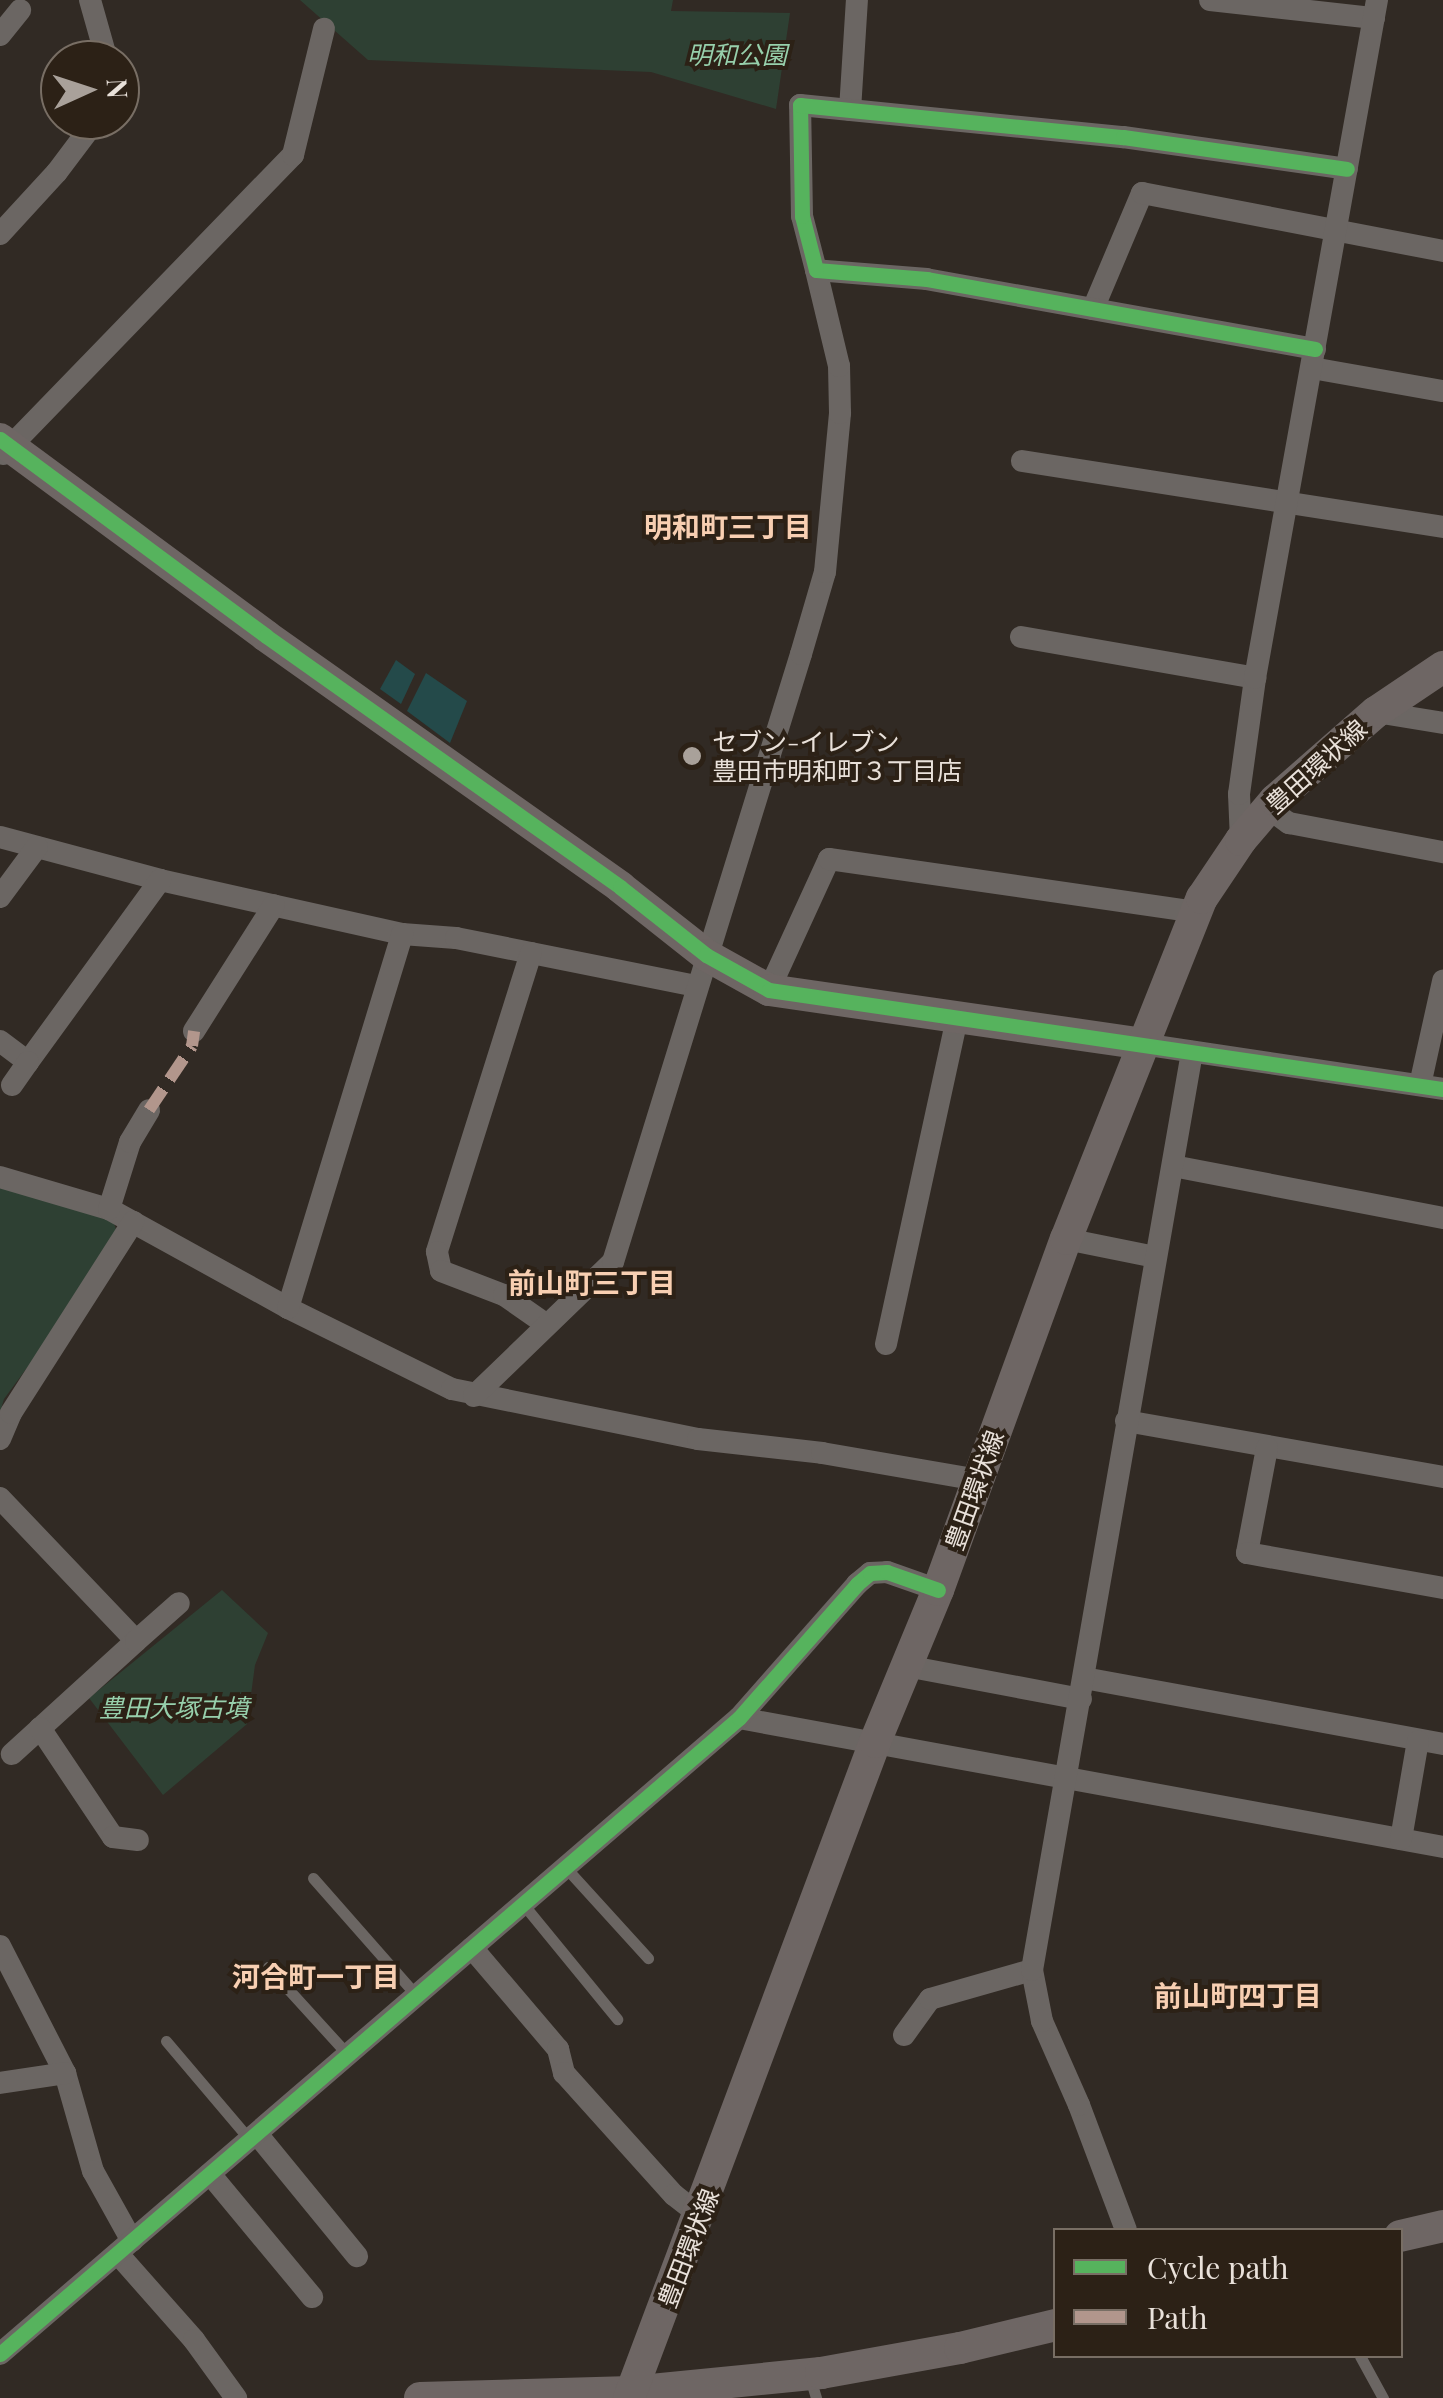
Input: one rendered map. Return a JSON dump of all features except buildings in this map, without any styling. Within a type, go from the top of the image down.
[{"type":"street","points":[[91,0],[102,40]]},
{"type":"street","points":[[850,110],[857,0]]},
{"type":"street","points":[[1210,0],[1376,9],[1255,678],[1240,794],[1241,840]]},
{"type":"street","points":[[0,35],[20,10]]},
{"type":"street","points":[[324,30],[293,156],[4,448],[620,887],[702,970]]},
{"type":"street","points":[[474,1396],[613,1262],[825,572],[840,413],[838,366],[802,216],[800,105],[1124,137],[1347,169]]},
{"type":"street","points":[[0,234],[81,140]]},
{"type":"street","points":[[1092,309],[1142,193],[1443,251]]},
{"type":"street","points":[[816,270],[927,279],[1092,309],[1313,358],[1443,392]]},
{"type":"street","points":[[1022,461],[1443,528]]},
{"type":"street","points":[[1021,637],[1255,678]]},
{"type":"street","name":"豊田環状線","points":[[630,2395],[875,1742],[938,1590],[1066,1240],[1197,912],[1241,840],[1268,808],[1376,712],[1443,667]]},
{"type":"street","points":[[1376,712],[1443,723]]},
{"type":"street","points":[[1268,808],[1289,822],[1443,852]]},
{"type":"street","points":[[0,837],[160,880],[402,934],[702,970],[769,990],[1432,1087],[1443,980]]},
{"type":"street","points":[[0,897],[36,847]]},
{"type":"street","points":[[769,990],[829,859],[1197,912]]},
{"type":"street","points":[[12,1085],[160,880]]},
{"type":"street","points":[[194,1030],[274,905]]},
{"type":"street","points":[[288,1308],[402,934]]},
{"type":"street","points":[[531,952],[437,1252],[441,1271],[504,1296],[547,1325]]},
{"type":"street","points":[[886,1344],[957,1019]]},
{"type":"street","points":[[0,1042],[28,1062]]},
{"type":"street","points":[[1125,2228],[1080,2105],[1042,2022],[1032,1970],[1192,1052]]},
{"type":"street","points":[[109,1209],[130,1142],[149,1110]]},
{"type":"street","points":[[1173,1166],[1443,1218]]},
{"type":"street","points":[[0,1177],[109,1209],[288,1308],[474,1396],[698,1439],[822,1453],[978,1480]]},
{"type":"street","points":[[0,1440],[12,1413],[133,1222]]},
{"type":"street","points":[[1066,1240],[1155,1257]]},
{"type":"street","points":[[1126,1422],[1443,1478]]},
{"type":"street","points":[[1267,1448],[1247,1554],[1443,1588]]},
{"type":"street","points":[[0,1498],[136,1641]]},
{"type":"street","points":[[0,2354],[739,1718],[870,1573],[887,1572],[938,1590]]},
{"type":"street","points":[[12,1754],[180,1603]]},
{"type":"street","points":[[906,1666],[1082,1688],[1443,1744]]},
{"type":"street","points":[[739,1718],[1443,1847]]},
{"type":"street","points":[[40,1728],[113,1837],[138,1840]]},
{"type":"street","points":[[1401,1839],[1418,1740]]},
{"type":"street","points":[[0,1946],[65,2072],[92,2171],[125,2247],[236,2398]]},
{"type":"street","points":[[472,1948],[558,2050],[564,2073],[674,2195],[700,2216]]},
{"type":"street","points":[[904,2035],[930,1999],[1032,1970]]},
{"type":"street","points":[[0,2083],[65,2072]]},
{"type":"street","points":[[254,2137],[357,2256]]},
{"type":"street","points":[[210,2174],[312,2297]]},
{"type":"street","points":[[1403,2235],[1443,2226]]},
{"type":"street","points":[[420,2398],[630,2395],[812,2386],[1053,2325]]},
{"type":"lane","points":[[566,1868],[648,1958]]},
{"type":"lane","points":[[313,1878],[417,1996]]},
{"type":"lane","points":[[523,1904],[617,2019]]},
{"type":"lane","points":[[268,1966],[348,2055]]},
{"type":"lane","points":[[166,2040],[254,2137]]},
{"type":"lane","points":[[1361,2358],[1383,2398]]},
{"type":"green space","name":"明和公園","points":[[300,0],[673,0],[671,11],[790,13],[776,109],[651,72],[368,60]]},
{"type":"green space","points":[[0,1186],[109,1209],[117,1232],[65,1316],[4,1399],[0,1412]]},
{"type":"green space","name":"豊田大塚古墳","points":[[222,1590],[268,1633],[255,1665],[247,1724],[163,1795],[89,1698]]},
{"type":"water","points":[[396,660],[415,674],[401,704],[380,689]]},
{"type":"water","points":[[426,673],[467,701],[450,743],[407,711]]},
{"type":"marked path","points":[[149,1110],[192,1046],[194,1031]]},
{"type":"cycle path","points":[[1315,349],[927,279],[816,270],[802,216],[800,105],[1123,137],[1347,169]]},
{"type":"cycle path","points":[[0,439],[266,636],[620,887],[706,955],[769,990],[1443,1089]]},
{"type":"cycle path","points":[[0,2354],[739,1718],[870,1573],[887,1572],[938,1590]]},
{"type":"place","name":"セブン-イレブン 豊田市明和町３丁目店","points":[[692,756]]},
{"type":"district","name":"明和町三丁目","points":[[728,526]]},
{"type":"district","name":"前山町三丁目","points":[[592,1282]]},
{"type":"district","name":"河合町一丁目","points":[[316,1976]]},
{"type":"district","name":"前山町四丁目","points":[[1238,1995]]}]
